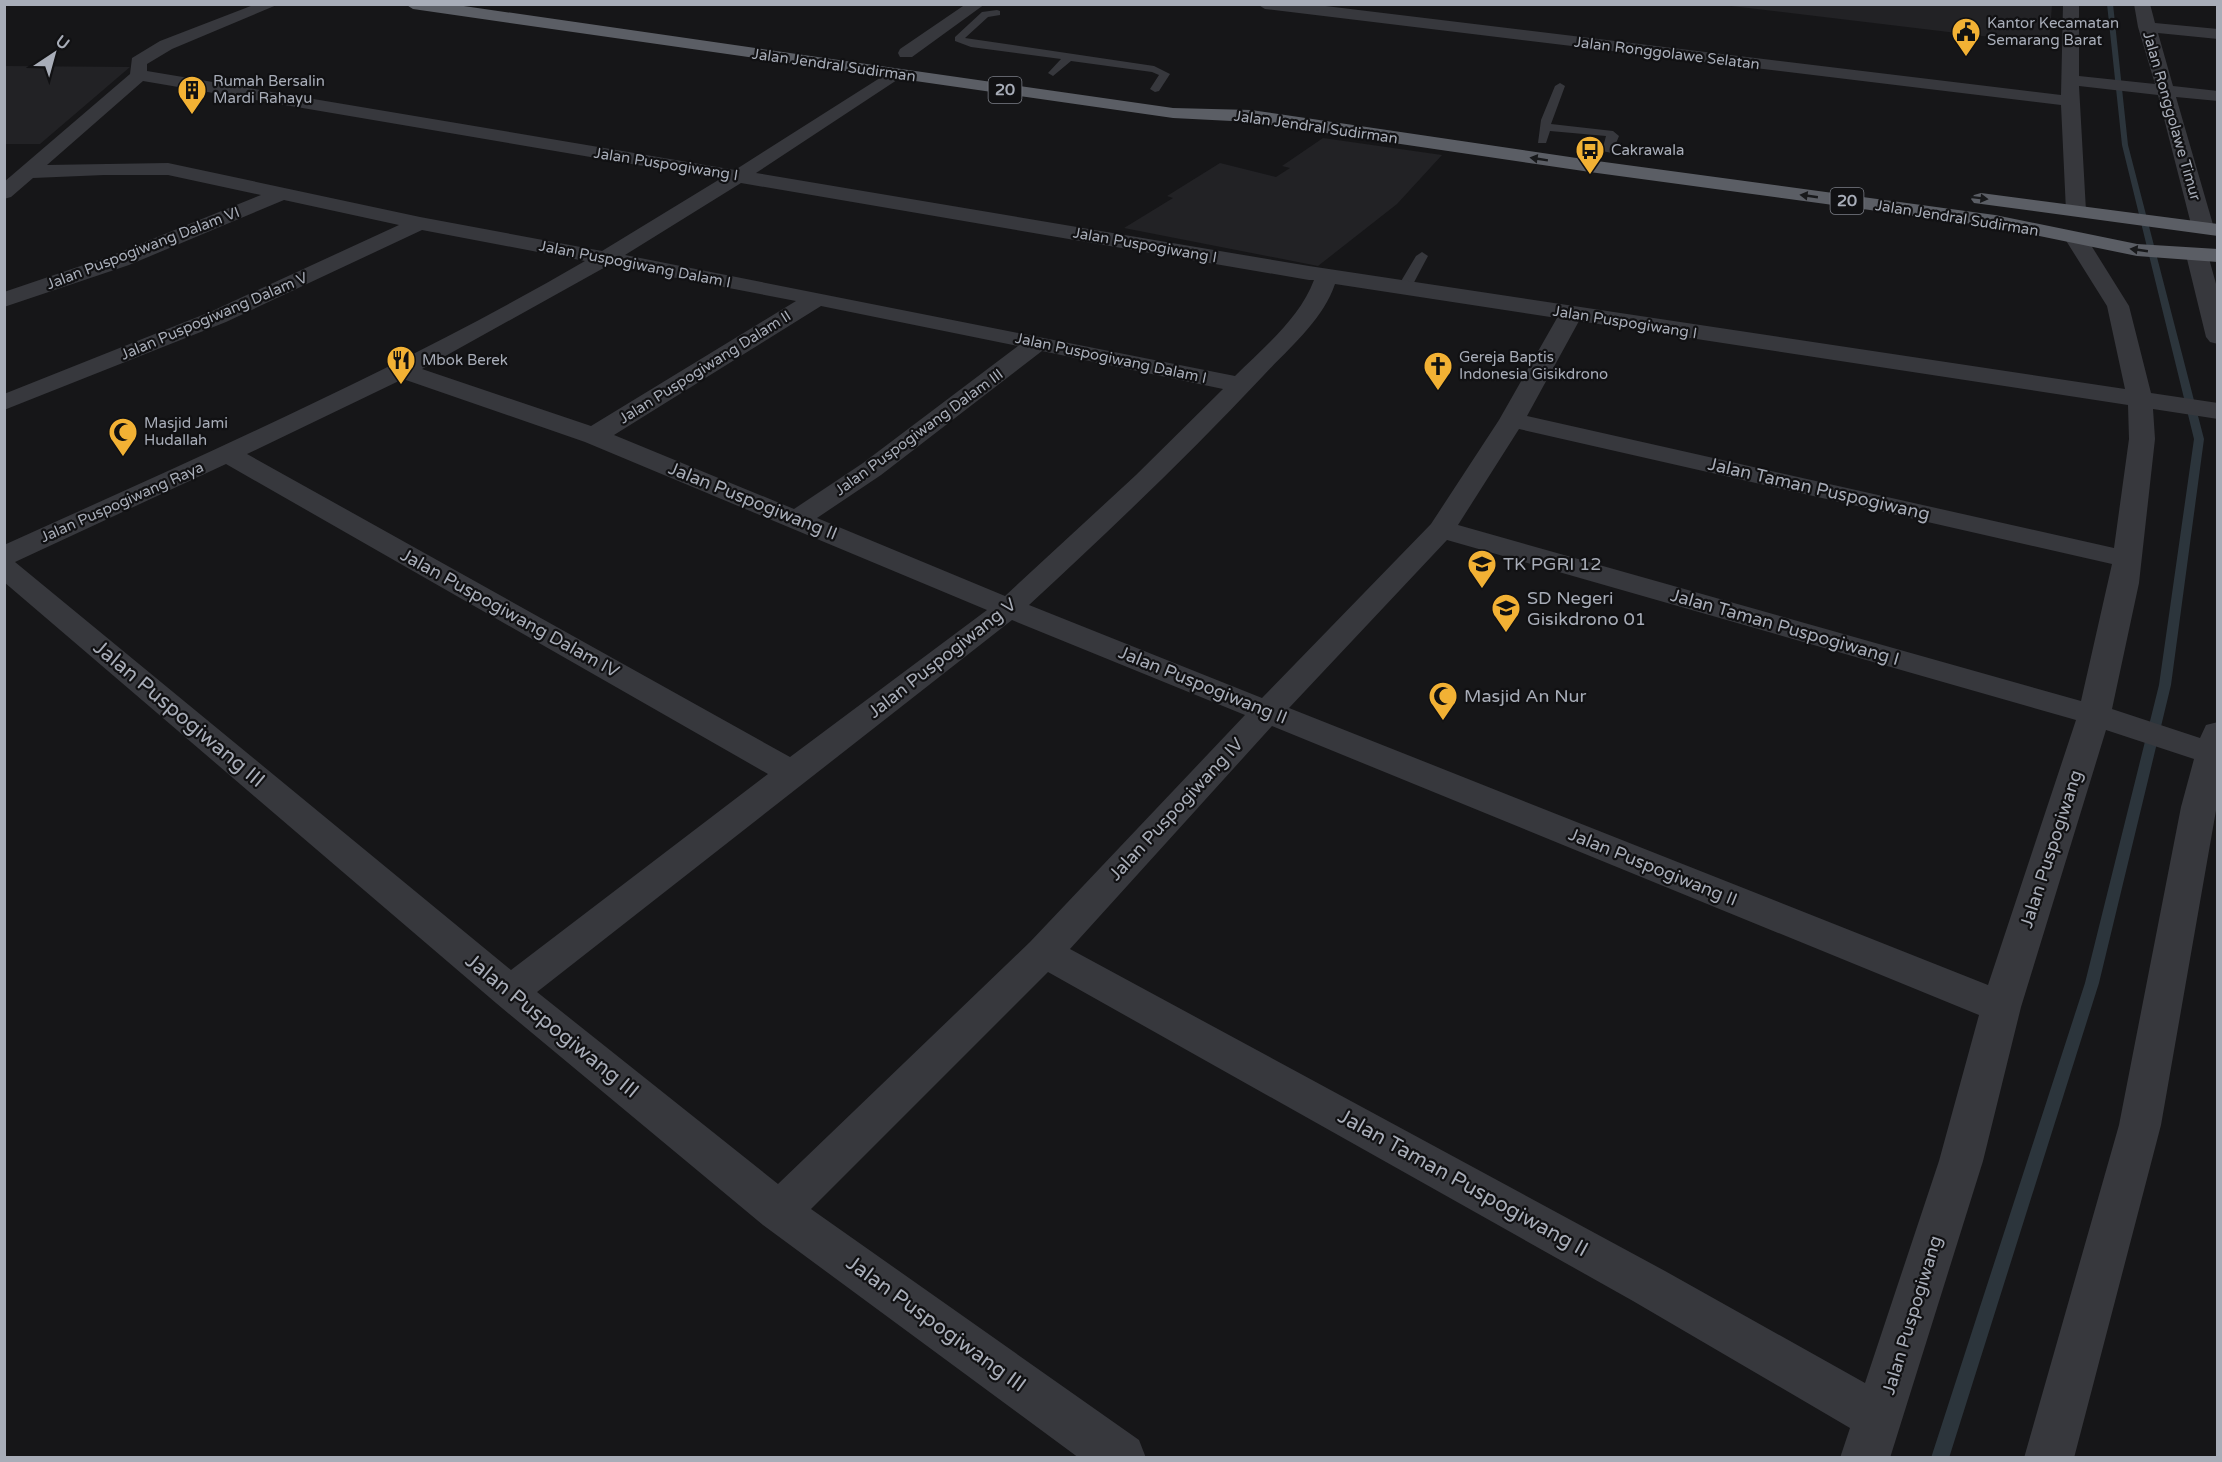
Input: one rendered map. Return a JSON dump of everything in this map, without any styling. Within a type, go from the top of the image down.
[{"type":"highway","name":"Jalan Jendral Sudirman","points":[[412,4],[898,59],[1173,113],[1251,116],[1597,167],[1995,221],[2084,226],[2170,224],[2210,229]]},
{"type":"highway","name":"20","points":[[495,4],[1127,91],[1251,116]]},
{"type":"highway","name":"Jalan Jendral Sudirman","points":[[898,59],[928,56]]},
{"type":"highway","name":"20","points":[[1030,70],[1076,77]]},
{"type":"highway","name":"20","points":[[1127,91],[1155,89],[1179,92]]},
{"type":"highway","name":"Jalan Jendral Sudirman","points":[[1214,97],[1544,134],[1608,151],[1866,184]]},
{"type":"highway","name":"Jalan Jendral Sudirman","points":[[1959,196],[2199,255]]},
{"type":"street","points":[[4,193],[139,75],[138,62],[166,45],[271,4]]},
{"type":"street","name":"Jalan Puspogiwang Raya","points":[[4,555],[227,454],[402,370],[606,258],[742,176],[898,59],[977,4]]},
{"type":"street","name":"Jalan Ronggolawe Selatan","points":[[1265,4],[2070,101]]},
{"type":"street","points":[[2071,4],[2078,81],[2070,101],[2084,226]]},
{"type":"street","name":"Jalan Ronggolawe Timur","points":[[2142,4],[2155,89],[2210,229]]},
{"type":"street","points":[[2146,27],[2217,34]]},
{"type":"street","name":"Jalan Puspogiwang I","points":[[139,75],[1327,276],[2217,411]]},
{"type":"street","points":[[2078,81],[2217,96]]},
{"type":"street","name":"Jalan Puspogiwang Dalam I","points":[[26,172],[168,169],[420,223],[817,298],[1241,385]]},
{"type":"street","name":"Jalan Puspogiwang Dalam VI","points":[[4,300],[121,260],[281,194]]},
{"type":"street","name":"Jalan Puspogiwang Dalam V","points":[[4,403],[218,317],[420,223]]},
{"type":"street","name":"Jalan Puspogiwang","points":[[1865,1458],[1880,1418],[1961,1161],[2001,1007],[2096,716],[2124,583],[2147,400],[2118,306],[2084,226]]},
{"type":"street","points":[[2199,255],[2214,314],[2217,337]]},
{"type":"street","name":"Jalan Puspogiwang V","points":[[510,992],[1009,608],[1146,481],[1241,385],[1319,298],[1327,276]]},
{"type":"street","name":"Jalan Puspogiwang Dalam II","points":[[594,436],[817,298]]},
{"type":"street","name":"Jalan Puspogiwang IV","points":[[779,1211],[1044,952],[1441,529],[1512,420],[1571,314]]},
{"type":"street","name":"Jalan Puspogiwang Dalam III","points":[[797,519],[882,462],[1038,343]]},
{"type":"street","name":"Jalan Puspogiwang II","points":[[402,370],[594,436],[1009,608],[2001,1007]]},
{"type":"street","name":"Jalan Taman Puspogiwang","points":[[1512,420],[2126,559]]},
{"type":"street","name":"Jalan Puspogiwang Dalam IV","points":[[227,454],[792,773]]},
{"type":"street","name":"Jalan Taman Puspogiwang I","points":[[1441,529],[2209,747]]},
{"type":"street","name":"Jalan Puspogiwang III","points":[[4,567],[510,992],[779,1211],[1120,1458]]},
{"type":"street","points":[[2049,1458],[2140,1125],[2209,747]]},
{"type":"street","name":"Jalan Taman Puspogiwang II","points":[[1044,952],[1649,1286],[1880,1418]]},
{"type":"lane","points":[[997,13],[985,14],[958,39],[971,44],[1161,71],[1165,74],[1163,81],[1155,89]]},
{"type":"lane","points":[[1053,74],[1068,57]]},
{"type":"lane","points":[[1544,134],[1560,86]]},
{"type":"lane","points":[[1404,288],[1422,256]]},
{"type":"shaded area","points":[[1723,5],[2052,5],[2049,44]]},
{"type":"shaded area","points":[[5,66],[130,67],[40,144],[5,144]]},
{"type":"shaded area","points":[[1323,138],[1442,155],[1397,204],[1318,266],[1124,228],[1173,198],[1167,196],[1220,163],[1276,177],[1290,168],[1282,166]]},
{"type":"waterway","points":[[1940,1458],[2092,983],[2165,685],[2199,439],[2125,145],[2110,4]]},
{"type":"place","name":"Kantor Kecamatan Semarang Barat","points":[[1966,58]]},
{"type":"place","name":"Rumah Bersalin Mardi Rahayu","points":[[192,116]]},
{"type":"place","name":"Cakrawala","points":[[1590,176]]},
{"type":"place","name":"Mbok Berek","points":[[401,386]]},
{"type":"place","name":"Gereja Baptis Indonesia Gisikdrono","points":[[1438,392]]},
{"type":"place","name":"Masjid Jami Hudallah","points":[[123,458]]},
{"type":"place","name":"TK PGRI 12","points":[[1482,590]]},
{"type":"place","name":"SD Negeri Gisikdrono 01","points":[[1506,634]]},
{"type":"place","name":"Masjid An Nur","points":[[1443,722]]}]
